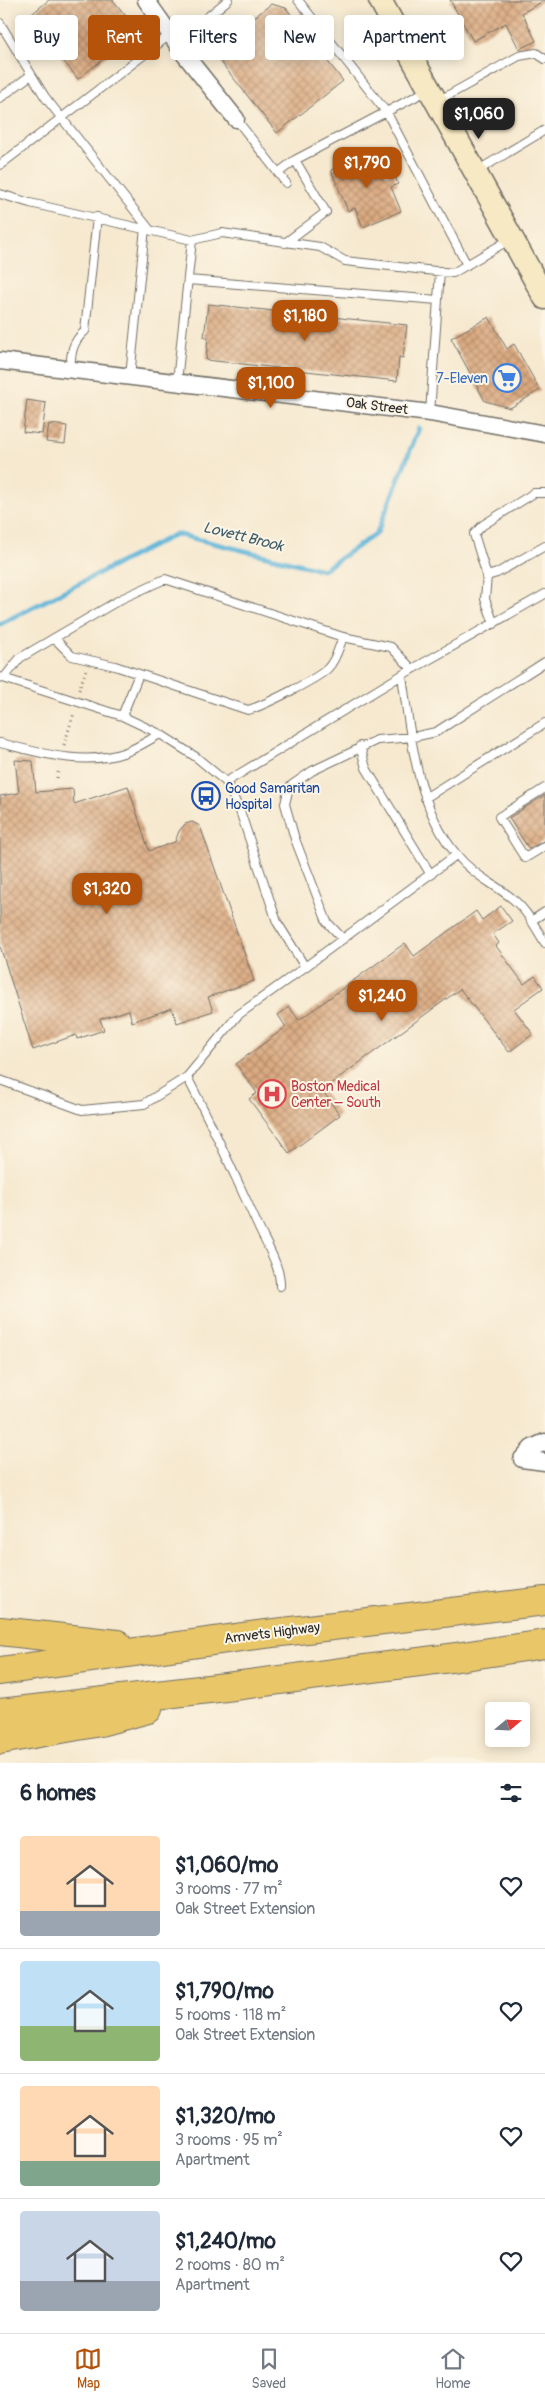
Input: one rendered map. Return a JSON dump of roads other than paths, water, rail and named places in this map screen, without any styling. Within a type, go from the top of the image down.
[{"type":"highway","name":"Amvets Highway","points":[[0,1671],[156,1648],[545,1601]]},
{"type":"highway","points":[[0,1631],[156,1648]]},
{"type":"highway","points":[[0,1713],[226,1687],[545,1644]]},
{"type":"highway","points":[[0,1740],[100,1722],[226,1687]]},
{"type":"main road","points":[[380,0],[545,298]]},
{"type":"street","points":[[146,0],[170,33]]},
{"type":"street","points":[[191,60],[236,119]]},
{"type":"street","name":"Oak Street","points":[[0,361],[430,413],[545,434]]},
{"type":"street","points":[[545,1442],[532,1448],[522,1459],[545,1462]]},
{"type":"lane","points":[[207,15],[228,0]]},
{"type":"lane","points":[[298,0],[388,113],[467,265]]},
{"type":"lane","points":[[0,25],[61,118],[148,229],[130,377]]},
{"type":"lane","points":[[0,165],[61,118],[170,41]]},
{"type":"lane","points":[[278,173],[295,160],[388,113],[519,56],[536,53],[545,59]]},
{"type":"lane","points":[[0,98],[31,74]]},
{"type":"lane","points":[[236,119],[286,183]]},
{"type":"lane","points":[[475,172],[545,130]]},
{"type":"lane","points":[[285,243],[326,212],[295,160]]},
{"type":"lane","points":[[0,194],[30,203],[192,240],[222,233],[320,247],[345,262],[452,273],[511,239]]},
{"type":"lane","points":[[70,370],[71,350],[75,339],[85,331],[97,217]]},
{"type":"lane","points":[[177,382],[192,240]]},
{"type":"lane","points":[[430,413],[440,271]]},
{"type":"lane","points":[[188,280],[438,300]]},
{"type":"lane","points":[[494,624],[486,599],[486,576],[474,534],[484,525],[534,493],[545,493]]},
{"type":"lane","points":[[486,576],[498,573],[545,546]]},
{"type":"lane","points":[[305,967],[277,922],[240,811],[226,782],[196,757],[160,734],[122,716],[2,678],[20,658],[122,599],[165,579],[343,637],[391,647],[412,669]]},
{"type":"lane","points":[[226,782],[412,669],[545,594]]},
{"type":"lane","points":[[54,638],[72,656],[139,674],[248,710],[261,706],[327,669],[334,659],[343,637]]},
{"type":"lane","points":[[343,939],[327,922],[295,839],[286,804],[289,787],[312,771],[360,746],[378,740],[413,737],[436,732],[545,662]]},
{"type":"lane","points":[[122,716],[139,674]]},
{"type":"lane","points":[[402,675],[425,798],[433,820],[456,855],[475,874],[514,900],[531,921],[545,943]]},
{"type":"lane","points":[[425,798],[545,723]]},
{"type":"lane","points":[[0,743],[90,760],[126,752],[160,734]]},
{"type":"lane","points":[[360,746],[366,768],[431,875]]},
{"type":"lane","points":[[545,788],[499,817],[526,858],[545,846]]},
{"type":"lane","points":[[0,1080],[82,1110],[144,1104],[188,1077],[238,1015],[456,855]]},
{"type":"lane","points":[[531,921],[545,912]]},
{"type":"lane","points":[[188,1077],[262,1234],[280,1278],[280,1286]]},
{"type":"waterway","name":"Lovett Brook","points":[[0,624],[176,534],[323,570],[377,533],[419,428]]},
{"type":"place","name":"7-Eleven","points":[[507,378]]},
{"type":"place","name":"Good Samaritan Hospital","points":[[206,796]]},
{"type":"place","name":"Boston Medical Center – South","points":[[272,1094]]}]
